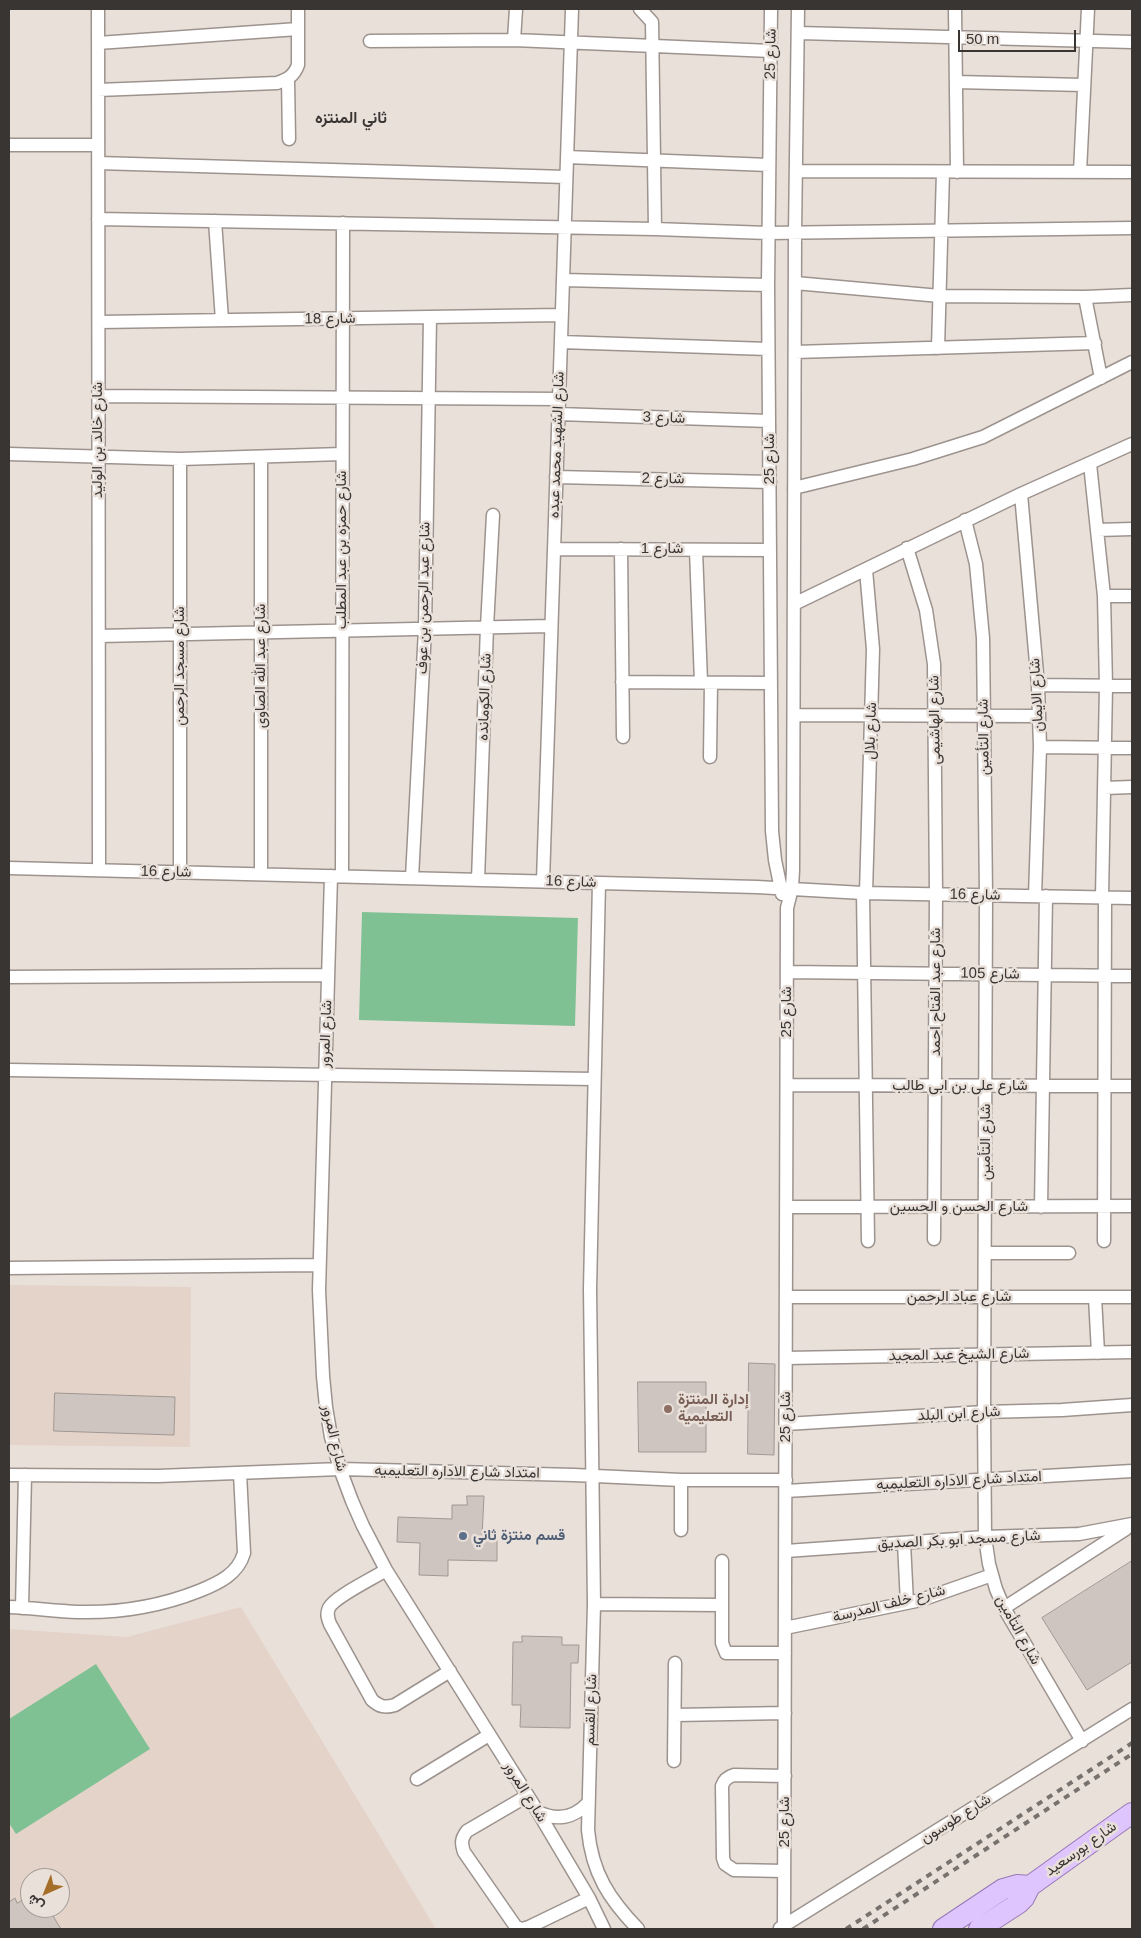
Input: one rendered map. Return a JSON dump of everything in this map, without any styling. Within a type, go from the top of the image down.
[{"type":"main road","name":"شارع بورسعيد","points":[[979,1929],[1020,1903],[1030,1886],[1132,1813]]},
{"type":"main road","name":"شارع بورسعيد","points":[[943,1929],[1003,1889],[1017,1885],[1030,1886]]},
{"type":"street","name":"شارع خالد بن الوليد","points":[[98,9],[99,870]]},
{"type":"street","points":[[98,90],[277,83],[288,79],[295,72],[298,65],[298,9]]},
{"type":"street","points":[[514,40],[516,9]]},
{"type":"street","name":"شارع الشهيد محمد عبده","points":[[543,881],[572,9]]},
{"type":"street","points":[[640,9],[652,22],[655,229]]},
{"type":"street","name":"شارع 25","points":[[771,9],[768,349],[772,831],[786,888]]},
{"type":"street","name":"شارع 25","points":[[782,1928],[786,1551],[786,888],[794,715],[795,233],[798,9]]},
{"type":"street","points":[[955,9],[957,172]]},
{"type":"street","points":[[1080,172],[1088,9]]},
{"type":"street","points":[[98,43],[298,29]]},
{"type":"street","points":[[799,33],[1132,42]]},
{"type":"street","points":[[370,41],[514,40],[771,51]]},
{"type":"street","points":[[288,79],[288,139]]},
{"type":"street","points":[[956,82],[1084,85]]},
{"type":"street","points":[[9,145],[98,145]]},
{"type":"street","points":[[567,156],[769,165]]},
{"type":"street","points":[[98,163],[566,177]]},
{"type":"street","points":[[797,171],[1132,172]]},
{"type":"street","points":[[938,348],[943,172]]},
{"type":"street","points":[[98,219],[655,229],[768,233],[1132,228]]},
{"type":"street","points":[[215,221],[222,320]]},
{"type":"street","name":"شارع حمزه بن عبد المطلب","points":[[336,876],[342,630],[342,223]]},
{"type":"street","points":[[563,280],[768,285]]},
{"type":"street","points":[[795,283],[940,296],[1086,297],[1132,295]]},
{"type":"street","points":[[1086,297],[1101,378]]},
{"type":"street","name":"شارع 18","points":[[98,322],[561,315]]},
{"type":"street","name":"شارع عبد الرحمن بن عوف","points":[[412,878],[424,629],[430,317]]},
{"type":"street","points":[[560,342],[768,349]]},
{"type":"street","points":[[795,352],[1095,343]]},
{"type":"street","points":[[794,488],[951,448],[983,436],[1132,362]]},
{"type":"street","points":[[99,396],[559,399]]},
{"type":"street","name":"شارع 3","points":[[558,414],[769,421]]},
{"type":"street","points":[[794,604],[965,520],[1132,444]]},
{"type":"street","points":[[9,454],[180,459],[342,454]]},
{"type":"street","name":"شارع عبد الله الصاوى","points":[[261,457],[261,874]]},
{"type":"street","name":"شارع مسجد الرحمن","points":[[180,459],[180,872]]},
{"type":"street","points":[[1090,464],[1104,596],[1106,686],[1104,788],[1104,1241]]},
{"type":"street","name":"شارع 2","points":[[556,476],[770,482]]},
{"type":"street","name":"شارع الايمان","points":[[1021,494],[1038,685],[1040,747],[1041,896],[1045,975],[1041,1206]]},
{"type":"street","name":"شارع الكومانده","points":[[478,880],[493,515]]},
{"type":"street","name":"شارع التأمين","points":[[965,520],[976,564],[983,638],[986,895],[985,1538],[992,1575],[1004,1608],[1082,1740]]},
{"type":"street","points":[[1097,530],[1132,529]]},
{"type":"street","name":"شارع الهاشيمى","points":[[907,548],[926,610],[934,664],[936,894]]},
{"type":"street","name":"شارع 1","points":[[554,549],[770,550]]},
{"type":"street","points":[[621,549],[623,737]]},
{"type":"street","points":[[696,550],[710,756]]},
{"type":"street","name":"شارع بلال","points":[[866,570],[873,649],[864,893],[868,1241]]},
{"type":"street","points":[[1104,596],[1132,596]]},
{"type":"street","points":[[99,636],[550,626]]},
{"type":"street","points":[[622,682],[770,683]]},
{"type":"street","points":[[1038,685],[1132,686]]},
{"type":"street","points":[[794,715],[1039,716]]},
{"type":"street","points":[[1040,747],[1132,748]]},
{"type":"street","points":[[1104,788],[1132,787]]},
{"type":"street","name":"شارع 16","points":[[9,868],[786,888],[864,893],[1132,898]]},
{"type":"street","name":"شارع المرور","points":[[336,876],[328,975],[319,1265],[321,1338],[326,1407],[340,1469],[363,1526],[386,1570],[538,1812],[589,1898],[604,1929]]},
{"type":"street","name":"شارع القسم","points":[[599,883],[590,1289],[594,1604],[588,1837],[595,1868],[607,1892],[638,1929]]},
{"type":"street","name":"شارع عبد الفتاح احمد","points":[[934,1239],[936,894]]},
{"type":"street","name":"شارع 105","points":[[787,972],[1132,976]]},
{"type":"street","points":[[9,977],[328,975]]},
{"type":"street","points":[[9,1070],[594,1079]]},
{"type":"street","name":"شارع على بن ابى طالب","points":[[787,1086],[1132,1086]]},
{"type":"street","name":"شارع الحسن و الحسين","points":[[786,1207],[1132,1206]]},
{"type":"street","points":[[985,1253],[1069,1253]]},
{"type":"street","points":[[9,1268],[319,1265]]},
{"type":"street","name":"شارع عباد الرحمن","points":[[786,1297],[1132,1296]]},
{"type":"street","points":[[1095,1297],[1098,1353]]},
{"type":"street","name":"شارع الشيخ عبد المجيد","points":[[786,1358],[1132,1352]]},
{"type":"street","name":"شارع ابن البلد","points":[[786,1424],[1132,1405]]},
{"type":"street","name":"امتداد شارع الاداره التعليميه","points":[[9,1475],[158,1476],[340,1469],[593,1475],[786,1486],[985,1480],[1132,1472]]},
{"type":"street","points":[[9,1607],[80,1612],[138,1608],[186,1596],[224,1579],[235,1570],[244,1553],[240,1473]]},
{"type":"street","points":[[22,1608],[25,1476]]},
{"type":"street","points":[[681,1480],[681,1530]]},
{"type":"street","points":[[1004,1608],[1132,1525]]},
{"type":"street","name":"شارع مسجد ابو بكر الصديق","points":[[786,1551],[1079,1534],[1132,1525]]},
{"type":"street","points":[[904,1543],[907,1603]]},
{"type":"street","points":[[722,1561],[722,1643],[726,1653],[785,1653]]},
{"type":"street","points":[[386,1570],[334,1601],[328,1610],[330,1624],[372,1700],[378,1706],[386,1708],[450,1671]]},
{"type":"street","name":"شارع خلف المدرسة","points":[[785,1628],[921,1600],[992,1575]]},
{"type":"street","points":[[594,1604],[722,1605]]},
{"type":"street","points":[[674,1761],[675,1663]]},
{"type":"street","name":"شارع طوسون","points":[[782,1928],[1132,1709]]},
{"type":"street","points":[[674,1715],[785,1713]]},
{"type":"street","points":[[417,1779],[489,1735]]},
{"type":"street","points":[[784,1871],[734,1870],[725,1864],[723,1858],[722,1786],[728,1776],[734,1775],[785,1776]]},
{"type":"street","points":[[527,1796],[467,1831],[462,1837],[464,1852],[516,1927],[522,1929],[529,1927],[589,1898]]},
{"type":"street","points":[[538,1812],[547,1816],[565,1817],[582,1809],[588,1802]]},
{"type":"shaded area","points":[[9,1285],[191,1287],[190,1447],[9,1445]]},
{"type":"shaded area","points":[[241,1607],[436,1929],[9,1929],[9,1629],[127,1637]]},
{"type":"green space","points":[[362,912],[578,918],[575,1026],[359,1020]]},
{"type":"green space","points":[[96,1664],[150,1749],[16,1834],[9,1823],[9,1719]]},
{"type":"building","points":[[749,1363],[775,1364],[774,1455],[748,1454]]},
{"type":"building","points":[[638,1382],[706,1382],[706,1452],[639,1452]]},
{"type":"building","points":[[55,1393],[175,1397],[174,1435],[54,1431]]},
{"type":"building","points":[[467,1496],[484,1496],[482,1537],[497,1537],[497,1561],[448,1560],[448,1576],[419,1575],[420,1543],[397,1542],[398,1517],[452,1519],[452,1505],[467,1505]]},
{"type":"building","points":[[1132,1561],[1132,1662],[1087,1690],[1042,1618]]},
{"type":"building","points":[[522,1636],[562,1637],[562,1645],[579,1645],[578,1663],[571,1663],[570,1728],[520,1727],[521,1705],[512,1705],[513,1642],[522,1642]]},
{"type":"building","points":[[15,1898],[17,1903],[20,1901],[20,1918],[54,1918],[61,1929],[9,1929],[9,1902]]},
{"type":"railway","points":[[846,1929],[1132,1743]]},
{"type":"railway","points":[[863,1929],[1132,1754]]},
{"type":"place","name":"إدارة المنتزة التعليمية","points":[[668,1409]]},
{"type":"place","name":"قسم منتزة ثاني","points":[[463,1536]]},
{"type":"district","name":"ثاني المنتزه","points":[[351,119]]}]
